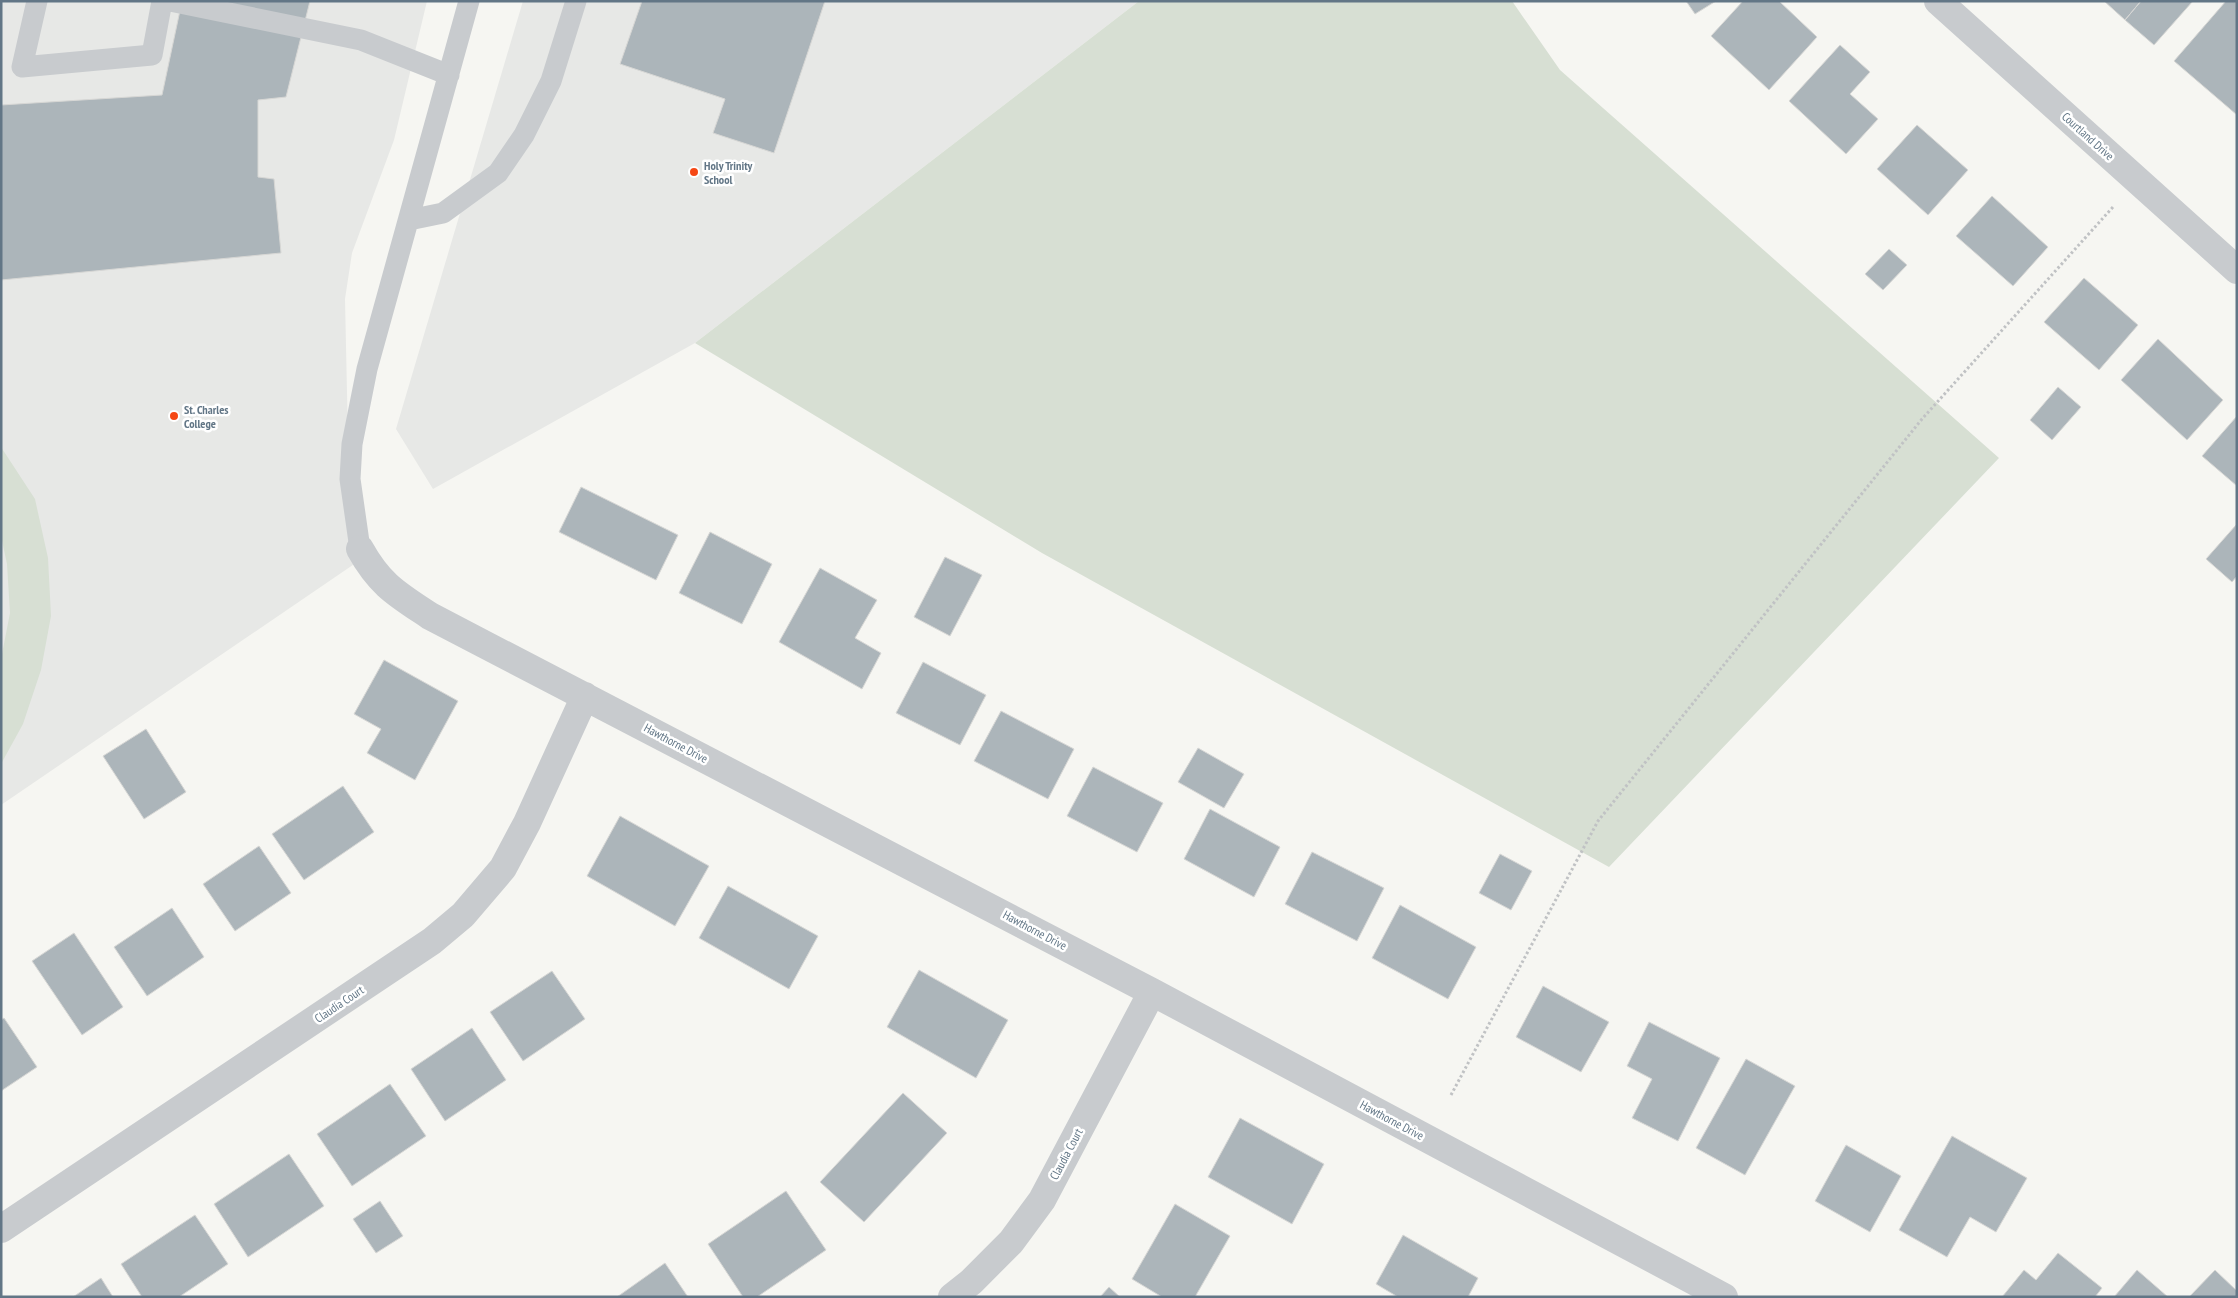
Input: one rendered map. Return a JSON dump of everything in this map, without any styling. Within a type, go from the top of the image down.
[{"type":"street","name":"Courtland Drive","points":[[1938,1],[2237,270]]},
{"type":"street","name":"Hawthorne Drive","points":[[360,549],[372,570],[388,588],[430,616],[1152,992],[1724,1297]]},
{"type":"street","name":"Claudia Court","points":[[1,1229],[432,941],[463,915],[503,868],[527,823],[585,696]]},
{"type":"street","name":"Claudia Court","points":[[952,1297],[971,1282],[1011,1242],[1042,1200],[1152,992]]},
{"type":"lane","points":[[37,1],[22,67],[152,56],[162,1]]},
{"type":"lane","points":[[170,1],[362,40],[449,75]]},
{"type":"lane","points":[[360,549],[350,480],[352,444],[367,369],[470,1]]},
{"type":"lane","points":[[409,220],[443,213],[498,173],[524,136],[551,81],[576,1]]},
{"type":"path","points":[[1450,1095],[1598,821],[1922,419],[2137,180]]},
{"type":"shaded area","name":"St. Charles College","points":[[1,1],[427,1],[394,140],[352,253],[345,299],[350,532],[366,556],[1,805]]},
{"type":"shaded area","name":"Holy Trinity School","points":[[523,1],[1139,1],[695,343],[433,489],[396,429]]},
{"type":"shaded area","points":[[1139,1],[1512,1],[1560,70],[1999,458],[1609,867],[1042,553],[695,343]]},
{"type":"shaded area","points":[[1,447],[35,499],[48,558],[51,616],[41,670],[23,724],[1,764],[1,659],[10,613],[7,564],[1,536]]},
{"type":"building","points":[[182,1],[310,1],[286,97],[258,100],[258,177],[274,179],[281,253],[1,280],[1,105],[162,95]]},
{"type":"building","points":[[642,1],[825,1],[774,153],[713,133],[725,99],[620,64]]},
{"type":"building","points":[[1686,1],[1716,1],[1695,14]]},
{"type":"building","points":[[1743,1],[1779,1],[1817,37],[1769,90],[1711,36]]},
{"type":"building","points":[[2104,1],[2141,1],[2125,20]]},
{"type":"building","points":[[2141,1],[2193,1],[2154,45],[2125,20]]},
{"type":"building","points":[[2226,1],[2237,1],[2237,115],[2174,61]]},
{"type":"building","points":[[1840,45],[1870,72],[1850,94],[1878,119],[1846,154],[1789,101]]},
{"type":"building","points":[[1917,125],[1968,170],[1928,215],[1877,169]]},
{"type":"building","points":[[1992,196],[2048,247],[2013,286],[1956,236]]},
{"type":"building","points":[[1889,249],[1907,265],[1883,290],[1865,274]]},
{"type":"building","points":[[2084,278],[2138,325],[2099,370],[2044,322]]},
{"type":"building","points":[[2158,339],[2223,400],[2187,440],[2121,380]]},
{"type":"building","points":[[2058,387],[2081,407],[2052,440],[2030,420]]},
{"type":"building","points":[[2237,416],[2237,486],[2202,456]]},
{"type":"building","points":[[581,487],[678,535],[656,580],[559,532]]},
{"type":"building","points":[[2236,525],[2237,576],[2232,582],[2206,559]]},
{"type":"building","points":[[710,532],[772,564],[742,624],[679,593]]},
{"type":"building","points":[[945,557],[982,575],[950,636],[914,617]]},
{"type":"building","points":[[820,568],[877,600],[855,638],[881,653],[862,689],[779,642]]},
{"type":"building","points":[[384,660],[458,701],[415,780],[367,753],[381,729],[354,714]]},
{"type":"building","points":[[923,662],[986,695],[960,745],[896,713]]},
{"type":"building","points":[[1001,711],[1074,749],[1048,799],[974,761]]},
{"type":"building","points":[[146,729],[186,792],[144,819],[103,756]]},
{"type":"building","points":[[1198,748],[1244,774],[1224,808],[1178,782]]},
{"type":"building","points":[[1093,767],[1163,803],[1137,852],[1067,816]]},
{"type":"building","points":[[343,786],[374,832],[304,880],[272,834]]},
{"type":"building","points":[[1210,809],[1280,847],[1254,897],[1184,859]]},
{"type":"building","points":[[620,816],[709,866],[675,926],[587,876]]},
{"type":"building","points":[[259,846],[291,893],[235,931],[203,884]]},
{"type":"building","points":[[1312,852],[1384,888],[1357,941],[1285,904]]},
{"type":"building","points":[[1500,854],[1532,871],[1511,910],[1479,893]]},
{"type":"building","points":[[728,886],[818,936],[789,989],[699,938]]},
{"type":"building","points":[[1400,905],[1476,947],[1448,999],[1372,958]]},
{"type":"building","points":[[172,908],[204,957],[147,996],[114,947]]},
{"type":"building","points":[[74,933],[123,1007],[82,1035],[32,961]]},
{"type":"building","points":[[919,970],[1008,1020],[976,1078],[887,1027]]},
{"type":"building","points":[[552,971],[585,1019],[523,1061],[490,1012]]},
{"type":"building","points":[[1543,986],[1609,1022],[1581,1072],[1516,1037]]},
{"type":"building","points":[[4,1018],[37,1067],[1,1091],[1,1020]]},
{"type":"building","points":[[1649,1022],[1720,1058],[1678,1141],[1632,1118],[1652,1079],[1627,1066]]},
{"type":"building","points":[[472,1028],[506,1080],[445,1121],[411,1069]]},
{"type":"building","points":[[1746,1059],[1795,1086],[1745,1175],[1696,1148]]},
{"type":"building","points":[[390,1084],[426,1136],[352,1186],[317,1134]]},
{"type":"building","points":[[903,1093],[947,1133],[864,1222],[820,1182]]},
{"type":"building","points":[[1240,1118],[1324,1164],[1292,1224],[1208,1177]]},
{"type":"building","points":[[1952,1136],[2027,1178],[1996,1232],[1970,1217],[1947,1257],[1899,1230]]},
{"type":"building","points":[[1846,1145],[1901,1176],[1870,1232],[1815,1201]]},
{"type":"building","points":[[289,1154],[324,1206],[248,1257],[214,1204]]},
{"type":"building","points":[[786,1191],[826,1250],[757,1297],[743,1297],[708,1244]]},
{"type":"building","points":[[380,1201],[403,1236],[376,1253],[353,1219]]},
{"type":"building","points":[[1175,1204],[1230,1236],[1195,1297],[1162,1297],[1132,1279]]},
{"type":"building","points":[[195,1215],[228,1264],[179,1297],[142,1297],[121,1264]]},
{"type":"building","points":[[1403,1235],[1478,1278],[1468,1297],[1398,1297],[1376,1284]]},
{"type":"building","points":[[2058,1253],[2102,1288],[2095,1297],[2002,1297],[2024,1270],[2036,1280]]},
{"type":"building","points":[[665,1263],[688,1297],[617,1297]]},
{"type":"building","points":[[2137,1270],[2168,1297],[2114,1297]]},
{"type":"building","points":[[2215,1270],[2237,1291],[2237,1297],[2189,1297]]},
{"type":"building","points":[[101,1278],[113,1297],[73,1297]]},
{"type":"building","points":[[1109,1287],[1120,1297],[1100,1297]]},
{"type":"place","name":"Holy Trinity School","points":[[694,172]]},
{"type":"place","name":"St. Charles College","points":[[174,416]]}]
